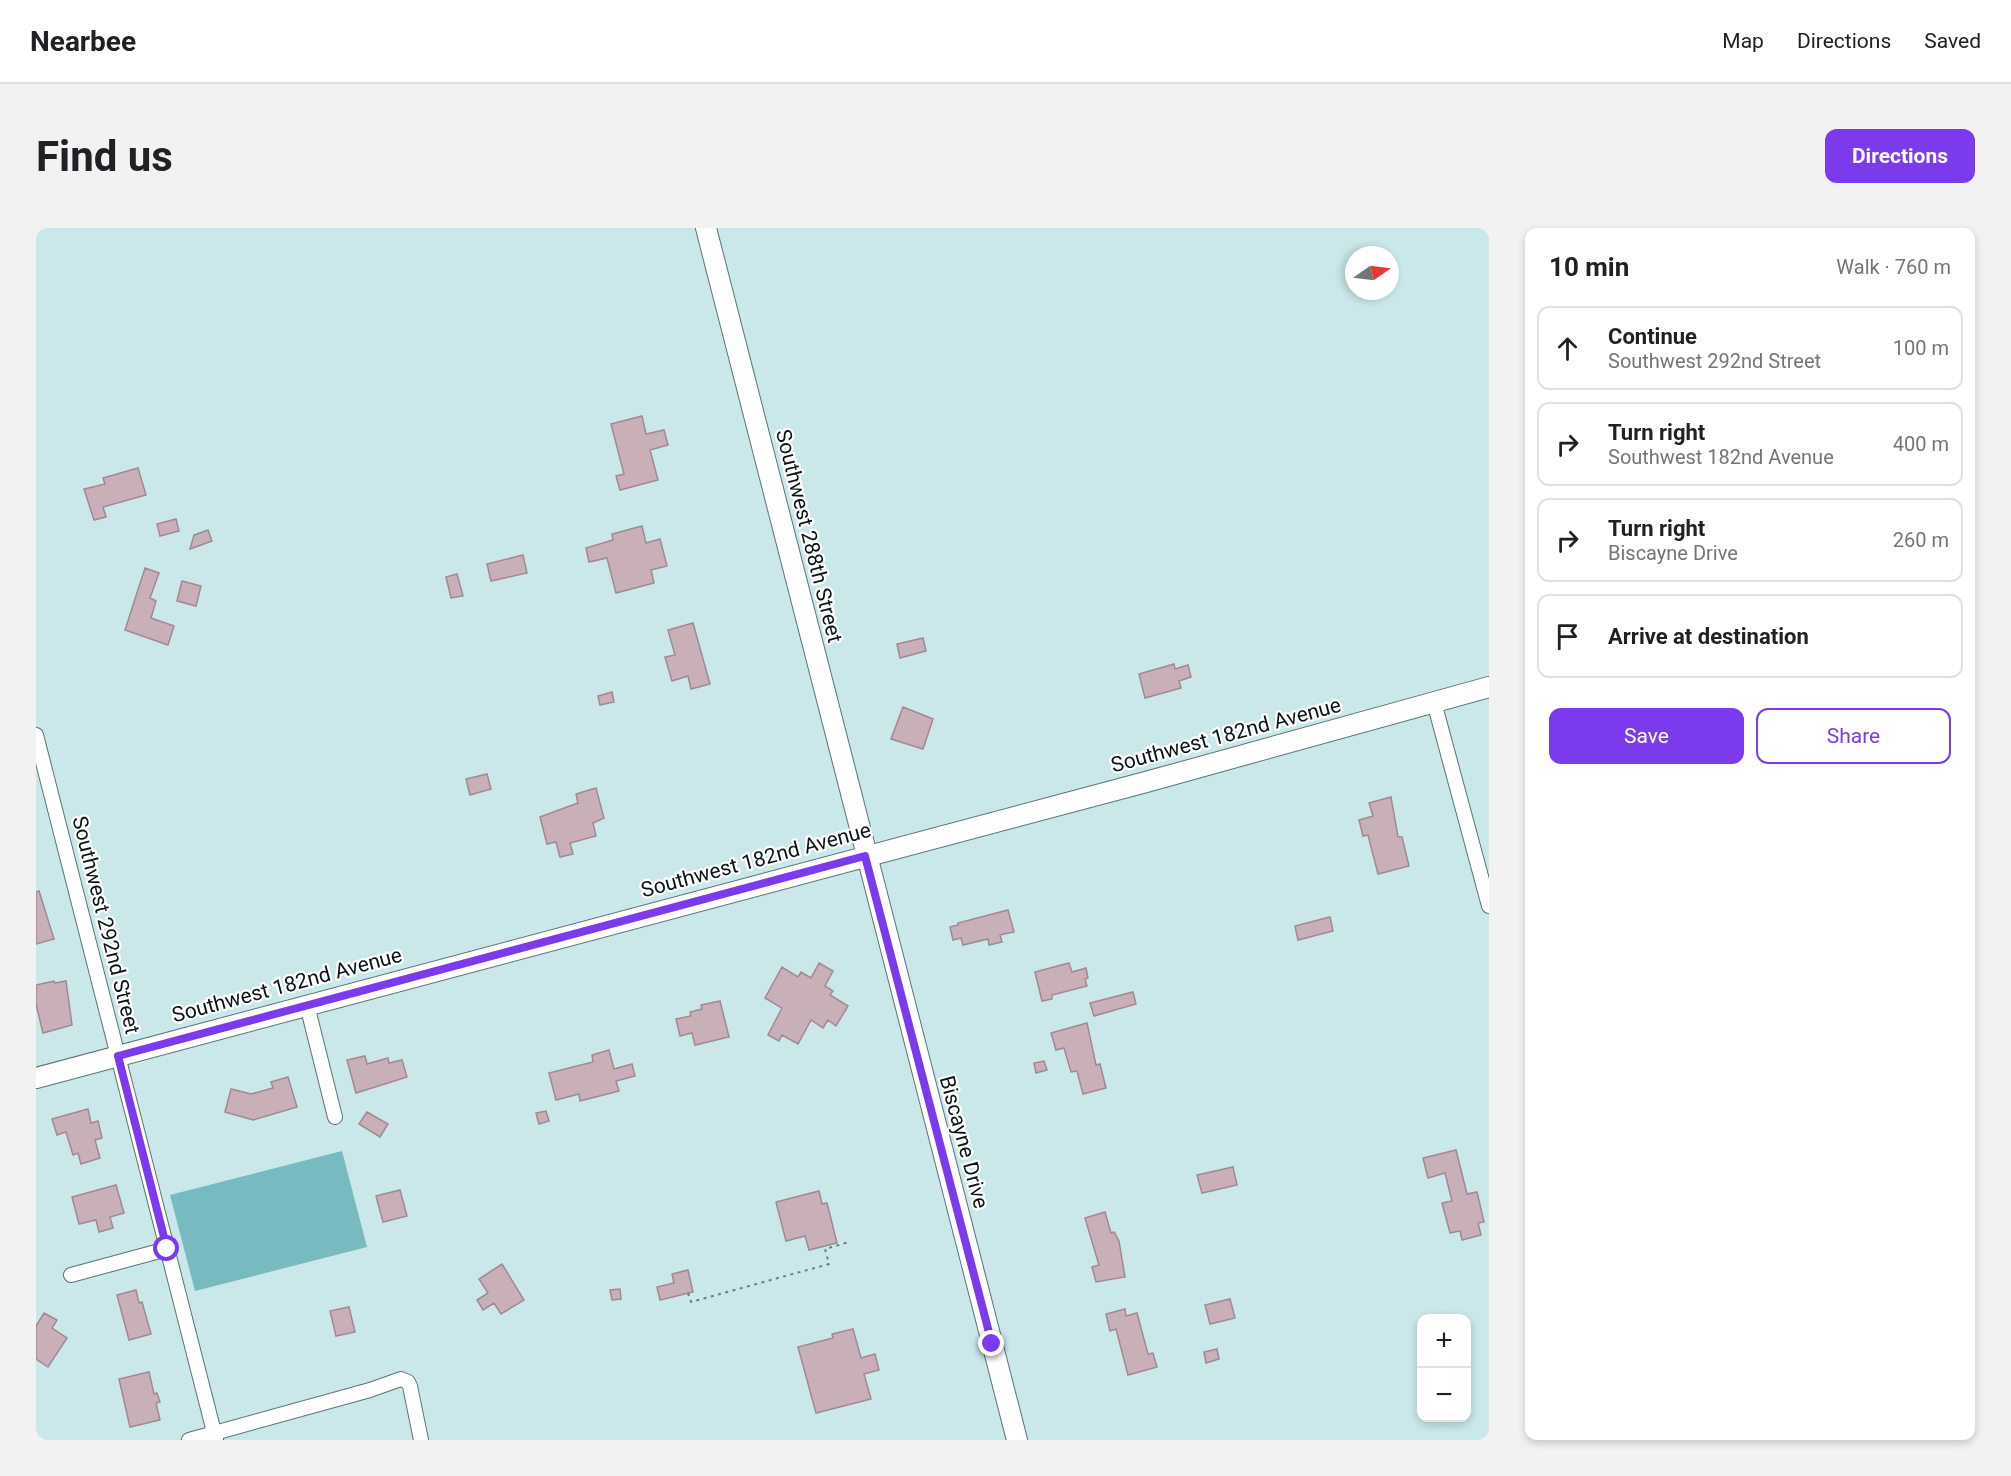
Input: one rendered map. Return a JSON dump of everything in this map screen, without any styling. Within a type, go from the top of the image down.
[{"type":"street","name":"Southwest 288th Street","points":[[706,228],[865,856]]},
{"type":"street","name":"Southwest 182nd Avenue","points":[[36,1078],[1146,782],[1489,687]]},
{"type":"street","points":[[1434,702],[1489,906]]},
{"type":"street","name":"Southwest 292nd Street","points":[[36,735],[215,1436]]},
{"type":"street","name":"Biscayne Drive","points":[[865,856],[1017,1440]]},
{"type":"street","points":[[307,1005],[335,1117]]},
{"type":"street","points":[[71,1275],[167,1249]]},
{"type":"street","points":[[189,1440],[215,1436],[370,1390],[396,1379],[405,1380],[410,1386],[421,1440]]},
{"type":"path","points":[[688,1293],[691,1302],[829,1264],[825,1249],[849,1242]]},
{"type":"shaded area","points":[[342,1151],[367,1247],[195,1291],[170,1195]]},
{"type":"building","points":[[642,416],[646,434],[664,430],[668,445],[650,450],[658,480],[620,490],[616,476],[624,474],[611,424]]},
{"type":"building","points":[[138,468],[146,495],[103,507],[106,517],[94,520],[84,489],[105,484],[103,478]]},
{"type":"building","points":[[176,519],[179,531],[160,536],[157,524]]},
{"type":"building","points":[[642,526],[646,543],[660,539],[667,566],[651,570],[654,583],[616,593],[607,558],[589,562],[586,548],[613,540],[612,534]]},
{"type":"building","points":[[208,530],[212,541],[190,549],[194,535]]},
{"type":"building","points":[[523,555],[527,573],[491,581],[487,564]]},
{"type":"building","points":[[145,568],[159,573],[150,598],[156,601],[151,618],[174,626],[168,645],[125,630]]},
{"type":"building","points":[[457,574],[463,596],[451,598],[446,577]]},
{"type":"building","points":[[182,581],[201,586],[196,606],[177,601]]},
{"type":"building","points":[[693,623],[710,684],[691,689],[688,676],[672,681],[665,657],[675,655],[668,630]]},
{"type":"building","points":[[923,638],[926,651],[900,658],[897,644]]},
{"type":"building","points":[[1174,664],[1175,669],[1188,665],[1191,677],[1179,681],[1181,688],[1145,698],[1139,674]]},
{"type":"building","points":[[612,692],[614,702],[600,705],[598,696]]},
{"type":"building","points":[[903,707],[933,719],[923,749],[891,739]]},
{"type":"building","points":[[487,774],[491,789],[470,795],[466,779]]},
{"type":"building","points":[[596,788],[604,818],[593,823],[596,836],[570,843],[573,854],[560,857],[556,842],[547,844],[540,817],[578,803],[576,794]]},
{"type":"building","points":[[1391,797],[1398,837],[1402,837],[1409,866],[1378,874],[1368,835],[1363,836],[1359,820],[1373,816],[1369,803]]},
{"type":"building","points":[[39,891],[54,939],[36,944],[36,892]]},
{"type":"building","points":[[1008,910],[1014,932],[1000,935],[1002,942],[989,945],[988,939],[963,945],[961,938],[953,940],[950,927]]},
{"type":"building","points":[[1330,917],[1333,931],[1298,940],[1295,926]]},
{"type":"building","points":[[819,963],[833,971],[825,986],[833,991],[830,995],[848,1006],[836,1026],[828,1020],[823,1028],[811,1020],[798,1044],[782,1035],[779,1041],[768,1035],[782,1008],[765,998],[782,967],[798,977],[801,972],[811,978]]},
{"type":"building","points":[[1069,963],[1072,972],[1086,968],[1087,986],[1052,995],[1052,999],[1042,1001],[1035,972]]},
{"type":"building","points":[[54,981],[55,983],[66,981],[72,1025],[43,1033],[36,1004],[36,985]]},
{"type":"building","points":[[1133,992],[1136,1004],[1094,1016],[1090,1003]]},
{"type":"building","points":[[720,1001],[729,1037],[695,1045],[692,1033],[680,1036],[676,1019],[691,1016],[690,1012],[702,1009],[701,1005]]},
{"type":"building","points":[[1087,1023],[1096,1065],[1100,1064],[1106,1088],[1083,1094],[1077,1071],[1071,1072],[1064,1048],[1056,1050],[1051,1033]]},
{"type":"building","points":[[609,1050],[614,1069],[632,1064],[635,1076],[616,1081],[619,1091],[580,1101],[579,1094],[556,1100],[549,1073],[593,1062],[592,1055]]},
{"type":"building","points":[[365,1056],[367,1064],[388,1058],[389,1063],[402,1060],[407,1077],[356,1093],[347,1060]]},
{"type":"building","points":[[1044,1061],[1047,1070],[1036,1073],[1034,1063]]},
{"type":"building","points":[[288,1077],[297,1107],[253,1120],[225,1112],[231,1089],[251,1094],[273,1088],[271,1082]]},
{"type":"building","points":[[88,1109],[91,1123],[98,1121],[102,1138],[95,1140],[100,1158],[81,1164],[78,1153],[73,1155],[66,1132],[57,1135],[52,1119]]},
{"type":"building","points":[[546,1111],[549,1121],[539,1124],[536,1113]]},
{"type":"building","points":[[367,1112],[388,1124],[380,1137],[359,1124]]},
{"type":"building","points":[[1456,1150],[1467,1194],[1477,1192],[1484,1222],[1478,1223],[1481,1235],[1462,1240],[1460,1231],[1450,1233],[1442,1203],[1452,1201],[1445,1173],[1428,1178],[1423,1158]]},
{"type":"building","points":[[1233,1167],[1237,1185],[1202,1193],[1197,1175]]},
{"type":"building","points":[[116,1185],[124,1213],[110,1217],[113,1228],[99,1232],[96,1220],[79,1224],[72,1197]]},
{"type":"building","points":[[400,1190],[407,1216],[383,1222],[376,1196]]},
{"type":"building","points":[[819,1191],[822,1204],[827,1203],[837,1243],[809,1250],[805,1236],[786,1241],[776,1202]]},
{"type":"building","points":[[1105,1212],[1111,1233],[1114,1232],[1119,1241],[1125,1277],[1096,1282],[1092,1267],[1099,1265],[1085,1218]]},
{"type":"building","points":[[502,1264],[524,1300],[501,1314],[494,1303],[483,1310],[477,1300],[488,1293],[479,1279]]},
{"type":"building","points":[[688,1270],[693,1292],[660,1300],[657,1287],[674,1283],[672,1274]]},
{"type":"building","points":[[620,1289],[621,1299],[612,1300],[610,1290]]},
{"type":"building","points":[[136,1290],[139,1303],[142,1302],[151,1334],[129,1340],[117,1295]]},
{"type":"building","points":[[1230,1299],[1235,1318],[1210,1324],[1205,1305]]},
{"type":"building","points":[[349,1307],[355,1332],[336,1336],[330,1311]]},
{"type":"building","points":[[1125,1309],[1126,1316],[1137,1313],[1148,1354],[1153,1353],[1157,1367],[1128,1375],[1116,1329],[1110,1331],[1106,1314]]},
{"type":"building","points":[[44,1313],[57,1320],[52,1328],[67,1338],[48,1367],[36,1359],[36,1326]]},
{"type":"building","points":[[853,1329],[861,1358],[875,1354],[879,1370],[864,1374],[871,1399],[816,1413],[798,1347],[833,1338],[832,1334]]},
{"type":"building","points":[[1217,1349],[1219,1359],[1206,1363],[1204,1352]]},
{"type":"building","points":[[149,1372],[154,1394],[157,1393],[160,1402],[156,1403],[160,1420],[130,1427],[119,1379]]},
{"type":"route","points":[[167,1249],[118,1056],[865,856],[992,1344]]}]
